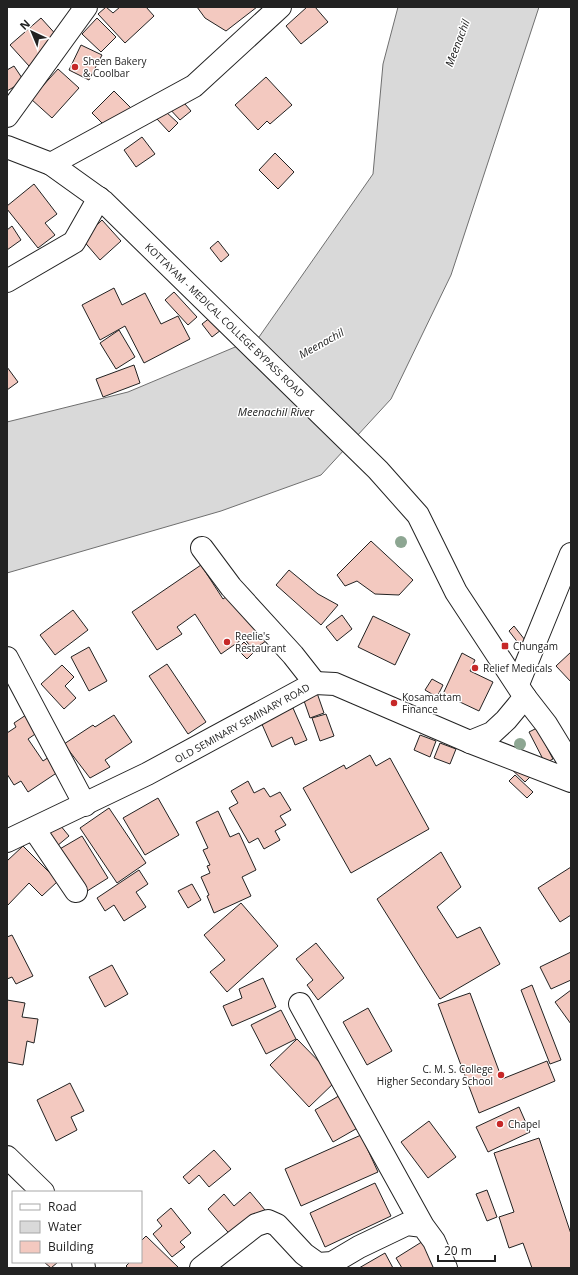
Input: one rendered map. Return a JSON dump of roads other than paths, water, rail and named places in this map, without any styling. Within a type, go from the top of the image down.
[{"type":"street","points":[[7,116],[86,7]]},
{"type":"street","points":[[51,164],[194,86],[280,7]]},
{"type":"street","name":"KOTTAYAM - MEDICAL COLLEGE BYPASS ROAD","points":[[7,147],[51,164],[101,200],[378,470],[418,515],[456,592],[521,691],[546,724],[571,765]]},
{"type":"street","points":[[7,281],[74,242],[101,200]]},
{"type":"street","points":[[202,548],[231,587],[293,655],[315,683]]},
{"type":"street","points":[[470,742],[492,733],[506,720],[521,691],[571,554]]},
{"type":"street","points":[[7,658],[85,805]]},
{"type":"street","name":"OLD SEMINARY SEMINARY ROAD","points":[[7,841],[85,805],[209,742],[315,683],[336,684],[470,742],[571,781]]},
{"type":"street","points":[[34,829],[76,891]]},
{"type":"street","points":[[300,1004],[423,1226],[434,1241],[446,1268]]},
{"type":"street","points":[[7,1157],[42,1191]]},
{"type":"street","points":[[201,1268],[256,1225],[268,1221],[277,1225],[304,1254],[318,1264],[332,1263],[359,1247],[407,1224],[423,1226]]},
{"type":"water","name":"Meenachil River","points":[[398,7],[539,7],[451,275],[391,399],[321,475],[221,511],[7,573],[7,422],[128,392],[259,337],[373,174],[383,64]]},
{"type":"place","name":"Sheen Bakery & Coolbar","points":[[75,67]]},
{"type":"place","name":"Reelie's Restaurant","points":[[227,642]]},
{"type":"place","name":"Chungam","points":[[505,646]]},
{"type":"place","name":"Relief Medicals","points":[[475,668]]},
{"type":"place","name":"Kosamattam Finance","points":[[394,703]]},
{"type":"place","name":"C. M. S. College Higher Secondary School","points":[[501,1075]]},
{"type":"place","name":"Chapel","points":[[500,1124]]},
{"type":"water label","name":"Meenachil","points":[[457,43]]},
{"type":"water label","name":"Meenachil","points":[[321,343]]}]
